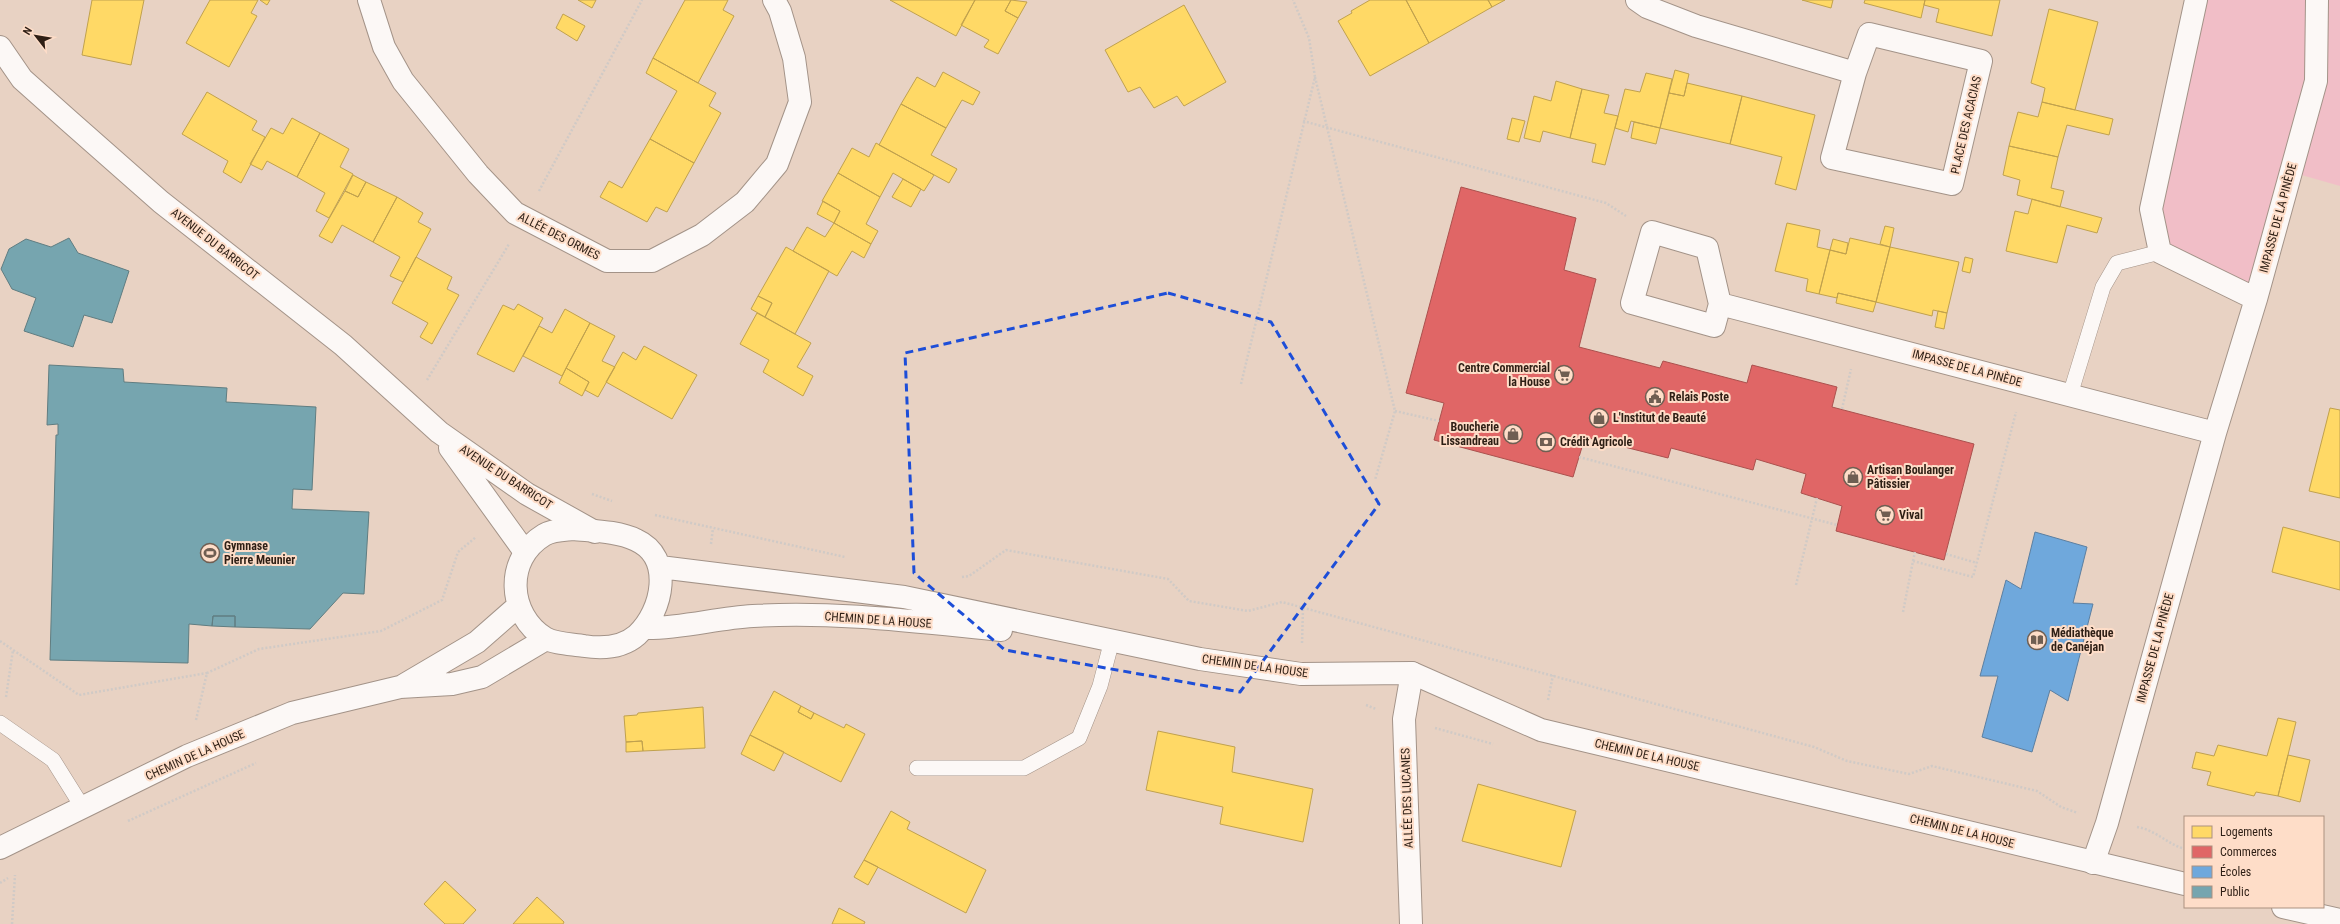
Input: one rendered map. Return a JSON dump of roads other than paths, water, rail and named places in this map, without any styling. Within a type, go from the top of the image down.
[{"type":"street","name":"ALLÉE DES ORMES","points":[[369,0],[384,47],[403,81],[478,174],[515,214],[607,261],[652,261],[708,231],[745,202],[778,164],[800,102],[794,58],[780,11],[774,0]]},
{"type":"street","points":[[1637,0],[1647,7],[1696,26],[1855,73]]},
{"type":"street","points":[[2196,0],[2151,209],[2160,252],[2256,299]]},
{"type":"street","name":"IMPASSE DE LA PINÈDE","points":[[2093,863],[2107,823],[2215,432],[2256,299],[2316,81],[2317,0]]},
{"type":"street","name":"PLACE DES ACACIAS","points":[[1869,34],[1981,61],[1952,184],[1832,158],[1855,73],[1869,34]]},
{"type":"street","name":"AVENUE DU BARRICOT","points":[[0,47],[22,79],[115,161],[162,202],[343,346],[438,432],[527,494],[596,532]]},
{"type":"street","points":[[1652,232],[1707,248],[1720,304],[1714,326],[1632,303],[1652,232]]},
{"type":"street","name":"IMPASSE DE LA PINÈDE","points":[[1720,304],[2215,432]]},
{"type":"street","name":"AVENUE DU BARRICOT","points":[[438,432],[525,552]]},
{"type":"street","points":[[573,529],[596,532],[635,539],[648,547],[660,567],[661,589],[656,610],[644,628],[628,643],[606,647],[546,639],[528,625],[518,606],[514,589],[517,569],[525,552],[544,535],[554,531],[573,529]]},
{"type":"street","name":"CHEMIN DE LA HOUSE","points":[[660,567],[904,597],[1200,659],[1301,674],[1412,673],[1541,730],[2184,884]]},
{"type":"street","name":"CHEMIN DE LA HOUSE","points":[[400,688],[478,642],[518,606]]},
{"type":"street","name":"CHEMIN DE LA HOUSE","points":[[644,628],[664,628],[752,616],[862,616],[1112,640]]},
{"type":"street","name":"CHEMIN DE LA HOUSE","points":[[0,848],[187,756],[292,713],[400,688],[452,684],[482,677],[546,639]]},
{"type":"street","name":"ALLÉE DES LUCANES","points":[[1411,924],[1404,719],[1412,673]]},
{"type":"street","points":[[2287,908],[2340,920]]},
{"type":"lane","points":[[2070,395],[2103,286],[2117,263],[2160,252]]},
{"type":"lane","points":[[917,768],[1024,768],[1079,738],[1100,686],[1112,640]]},
{"type":"lane","points":[[0,723],[53,760],[83,808]]},
{"type":"place","name":"Centre Commercial la House","points":[[1564,375]]},
{"type":"place","name":"Relais Poste","points":[[1655,397]]},
{"type":"place","name":"L'Institut de Beauté","points":[[1599,418]]},
{"type":"place","name":"Boucherie Lissandreau","points":[[1513,434]]},
{"type":"place","name":"Crédit Agricole","points":[[1546,442]]},
{"type":"place","name":"Artisan Boulanger Pâtissier","points":[[1853,477]]},
{"type":"place","name":"Vival","points":[[1885,515]]},
{"type":"place","name":"Gymnase Pierre Meunier","points":[[210,553]]},
{"type":"place","name":"Médiathèque de Canéjan","points":[[2037,640]]}]
